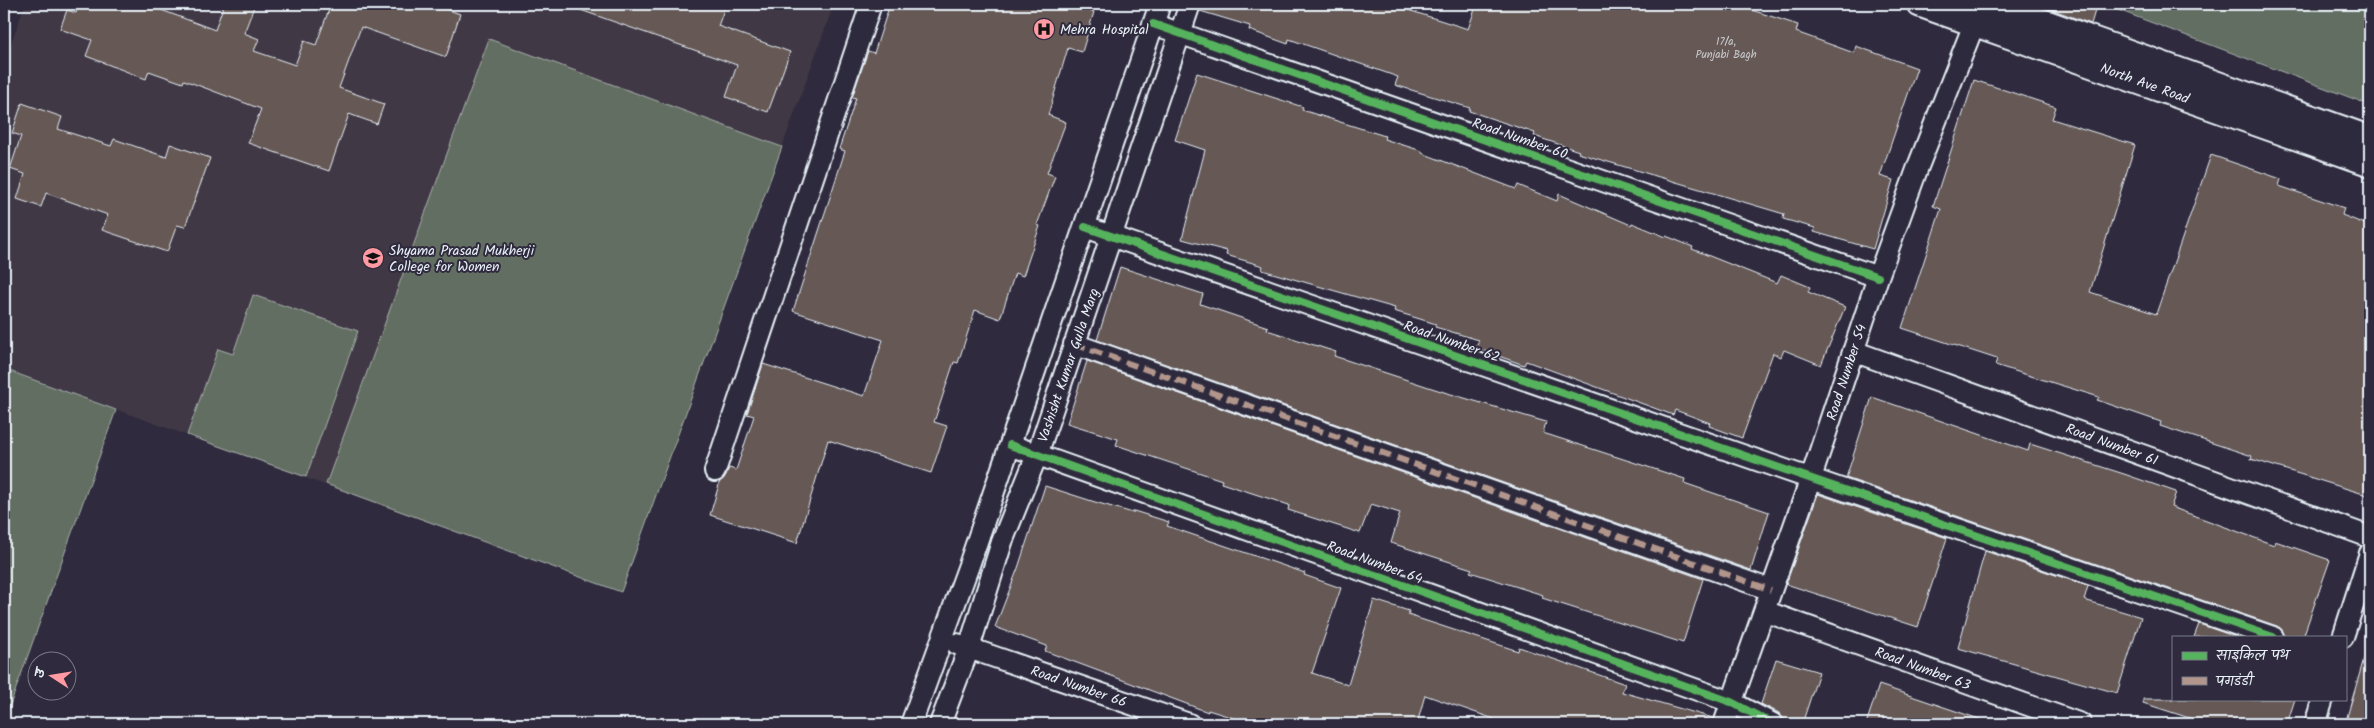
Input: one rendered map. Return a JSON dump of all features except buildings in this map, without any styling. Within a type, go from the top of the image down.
[{"type":"street","points":[[715,471],[872,4]]},
{"type":"street","name":"Vashisht Kumar Gulla Marg","points":[[912,724],[1010,445],[1160,4]]},
{"type":"street","name":"Vashisht Kumar Gulla Marg","points":[[940,724],[969,648],[1002,542],[1037,455],[1190,4]]},
{"type":"street","name":"North Ave Road","points":[[1920,4],[1979,13],[2370,163]]},
{"type":"street","points":[[1993,4],[2370,138]]},
{"type":"street","name":"Road Number 54","points":[[1724,724],[1730,702],[1811,478],[1878,277],[1919,164],[1979,13]]},
{"type":"street","name":"Road Number 60","points":[[1153,24],[1878,277]]},
{"type":"street","name":"Road Number 62","points":[[1085,227],[2270,636]]},
{"type":"street","points":[[1074,344],[1771,590]]},
{"type":"street","name":"Road Number 61","points":[[1854,351],[2370,537]]},
{"type":"street","name":"Road Number 64","points":[[1010,445],[1730,702],[1773,724]]},
{"type":"street","points":[[2343,636],[2370,553]]},
{"type":"street","name":"Road Number 63","points":[[1764,611],[2081,724]]},
{"type":"street","name":"Road Number 66","points":[[943,638],[1189,724]]},
{"type":"street","points":[[2314,724],[2323,700]]},
{"type":"shaded area","name":"Shyama Prasad Mukherji College for Women","points":[[25,4],[834,4],[621,592],[4,369],[4,63]]},
{"type":"green space","points":[[2114,4],[2370,4],[2370,105],[2113,8]]},
{"type":"green space","points":[[489,39],[782,147],[621,592],[326,484]]},
{"type":"green space","points":[[253,295],[358,331],[306,477],[187,435],[218,349],[233,354]]},
{"type":"green space","points":[[4,369],[116,410],[30,650],[28,650],[28,655],[4,722]]},
{"type":"marked path","points":[[1074,344],[1771,590]]},
{"type":"cycle path","points":[[1153,24],[1878,277]]},
{"type":"cycle path","points":[[1085,227],[2270,636]]},
{"type":"cycle path","points":[[1010,445],[1731,702],[1773,724]]},
{"type":"place","name":"Mehra Hospital","points":[[1044,29]]},
{"type":"place","name":"Shyama Prasad Mukherji College for Women","points":[[373,258]]}]
